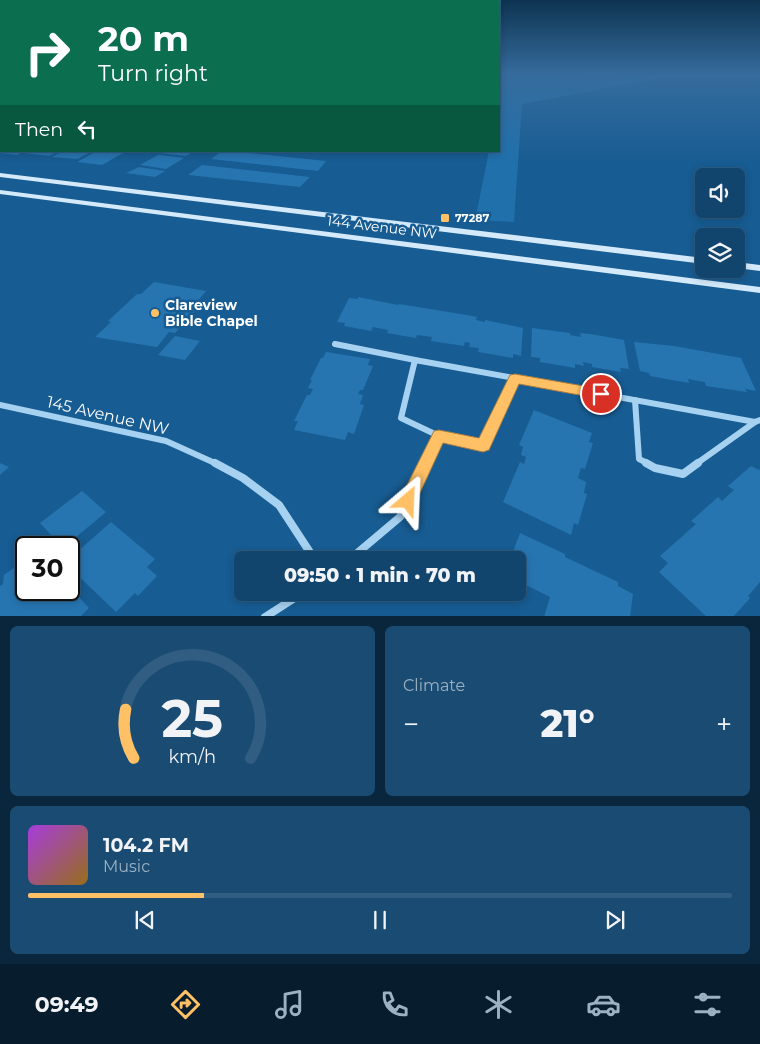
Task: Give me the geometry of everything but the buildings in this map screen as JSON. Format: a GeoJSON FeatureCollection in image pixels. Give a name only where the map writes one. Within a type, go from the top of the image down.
{"type":"FeatureCollection","features":[{"type":"Feature","properties":{"kind":"main road","name":"144 Avenue NW"},"geometry":{"type":"LineString","coordinates":[[0,175],[695,260]]}},
{"type":"Feature","properties":{"kind":"main road","name":"144 Avenue NW"},"geometry":{"type":"LineString","coordinates":[[0,192],[760,290]]}},
{"type":"Feature","properties":{"kind":"main road"},"geometry":{"type":"LineString","coordinates":[[745,266],[760,268]]}},
{"type":"Feature","properties":{"kind":"street"},"geometry":{"type":"LineString","coordinates":[[335,344],[515,379],[757,421]]}},
{"type":"Feature","properties":{"kind":"street"},"geometry":{"type":"LineString","coordinates":[[414,360],[401,418],[439,436],[483,445],[515,379]]}},
{"type":"Feature","properties":{"kind":"street"},"geometry":{"type":"LineString","coordinates":[[635,400],[639,459],[655,468],[682,474],[757,421]]}},
{"type":"Feature","properties":{"kind":"street","name":"145 Avenue NW"},"geometry":{"type":"LineString","coordinates":[[0,405],[166,442],[207,459],[243,478],[279,505],[308,551]]}},
{"type":"Feature","properties":{"kind":"street"},"geometry":{"type":"LineString","coordinates":[[360,551],[400,517],[439,436]]}},
{"type":"Feature","properties":{"kind":"street"},"geometry":{"type":"LineString","coordinates":[[266,616],[290,601]]}},
{"type":"Feature","properties":{"kind":"shaded area"},"geometry":{"type":"Polygon","coordinates":[[[500,104],[523,104],[514,222],[475,220],[489,152],[500,152],[500,104]]]}},
{"type":"Feature","properties":{"kind":"place","name":"77287"},"geometry":{"type":"Point","coordinates":[445,218]}},
{"type":"Feature","properties":{"kind":"place","name":"Clareview Bible Chapel"},"geometry":{"type":"Point","coordinates":[155,313]}},
{"type":"Feature","properties":{"kind":"route"},"geometry":{"type":"LineString","coordinates":[[408,501],[439,436],[483,445],[515,379],[601,394]]}}]}
